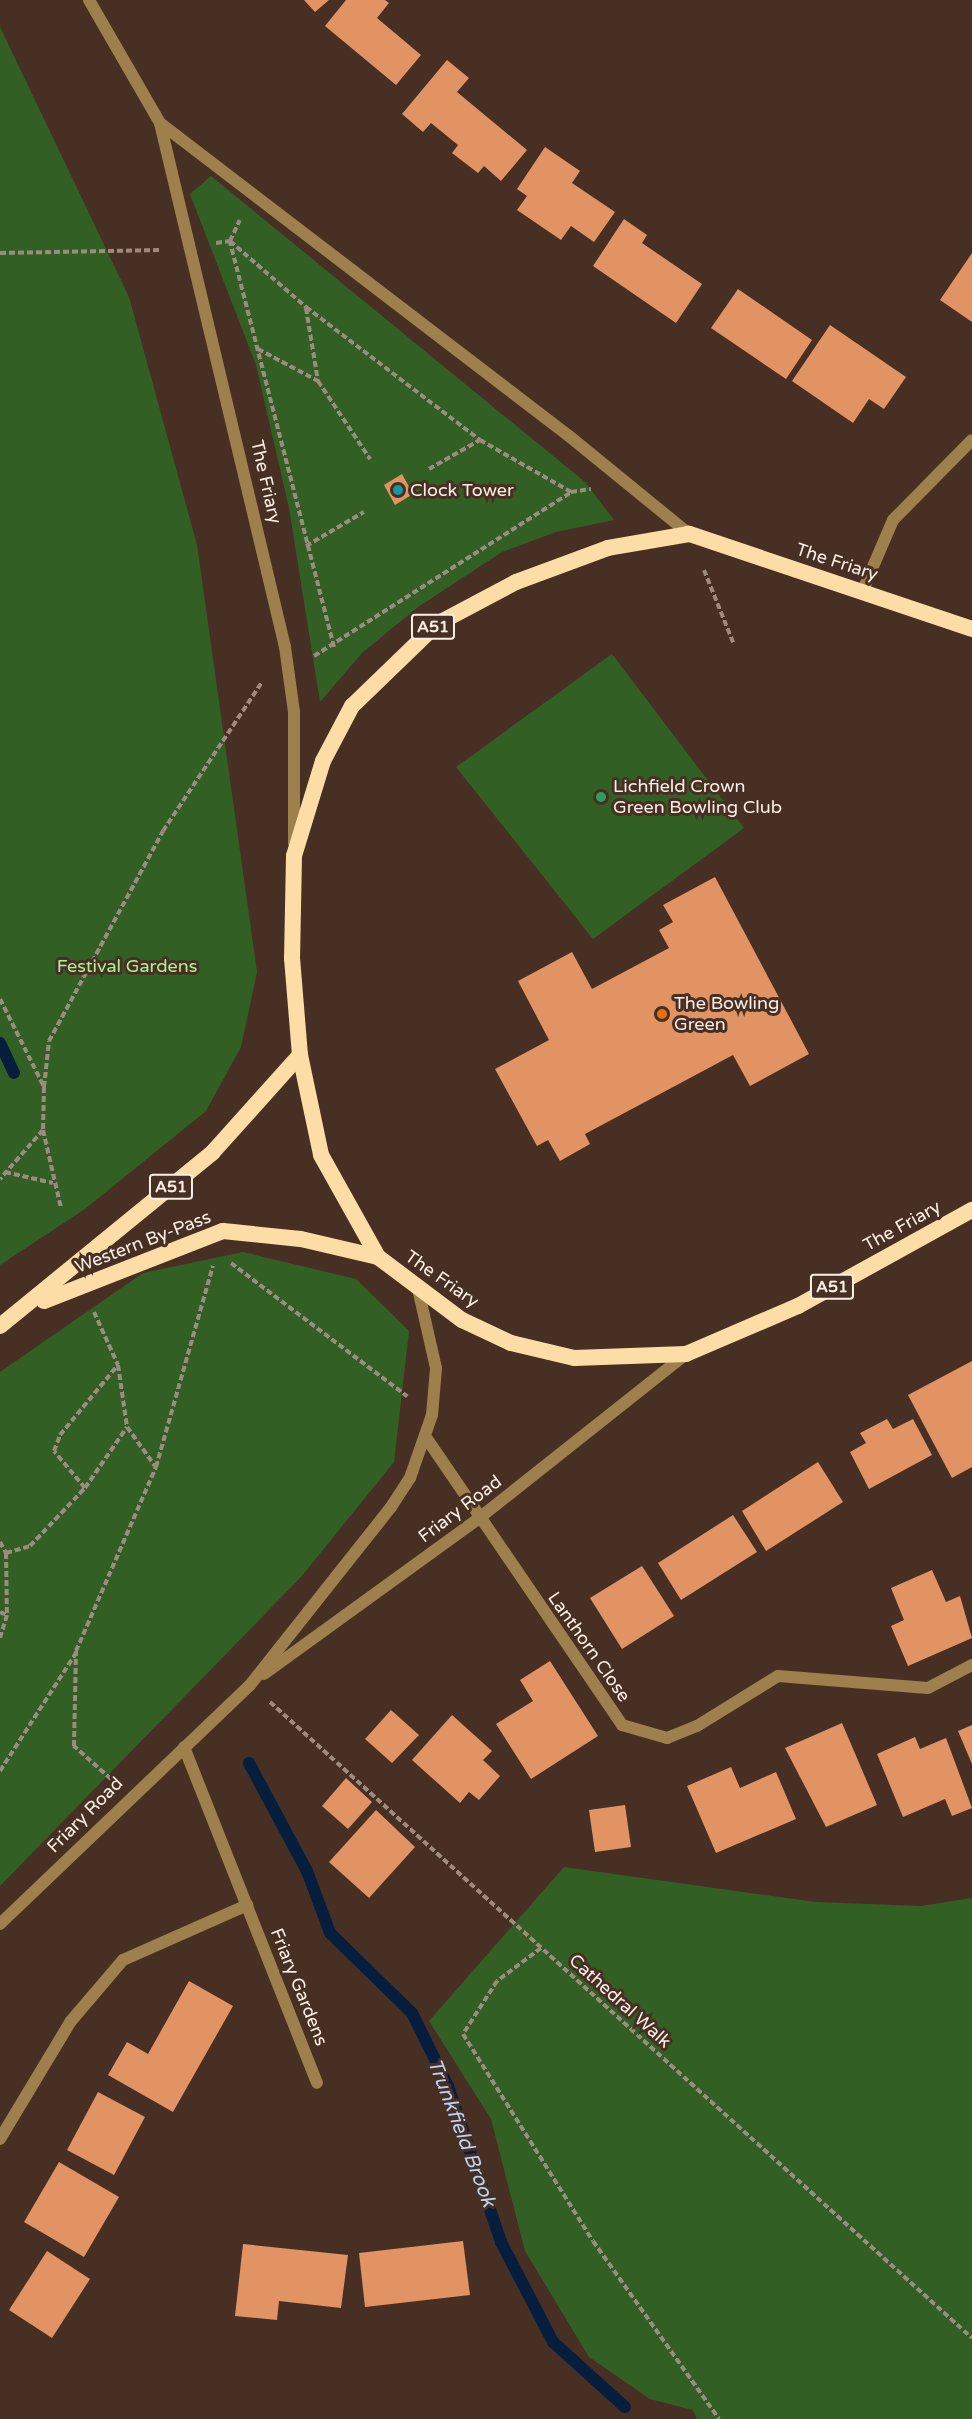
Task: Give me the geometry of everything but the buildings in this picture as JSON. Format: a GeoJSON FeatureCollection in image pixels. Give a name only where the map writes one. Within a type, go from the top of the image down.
{"type":"FeatureCollection","features":[{"type":"Feature","properties":{"kind":"highway","name":"The Friary"},"geometry":{"type":"LineString","coordinates":[[972,629],[863,590],[689,534],[608,548],[516,582],[437,624],[352,706],[322,761],[294,856],[292,957],[300,1055],[321,1155],[378,1257],[462,1320],[511,1343],[574,1358],[686,1354],[798,1306],[972,1210]]}},
{"type":"Feature","properties":{"kind":"highway","name":"Western By-Pass"},"geometry":{"type":"LineString","coordinates":[[0,1326],[30,1306],[212,1153],[300,1055]]}},
{"type":"Feature","properties":{"kind":"highway","name":"Western By-Pass"},"geometry":{"type":"LineString","coordinates":[[30,1306],[223,1231],[301,1239],[378,1257]]}},
{"type":"Feature","properties":{"kind":"street","name":"The Friary"},"geometry":{"type":"LineString","coordinates":[[88,0],[160,123],[190,247],[285,647],[294,712],[294,856]]}},
{"type":"Feature","properties":{"kind":"street","name":"The Friary"},"geometry":{"type":"LineString","coordinates":[[160,123],[628,484],[689,534]]}},
{"type":"Feature","properties":{"kind":"street"},"geometry":{"type":"LineString","coordinates":[[863,590],[893,520],[972,440]]}},
{"type":"Feature","properties":{"kind":"street","name":"Friary Road"},"geometry":{"type":"LineString","coordinates":[[250,1684],[391,1507],[410,1478],[432,1415],[436,1368],[418,1289]]}},
{"type":"Feature","properties":{"kind":"street","name":"Friary Road"},"geometry":{"type":"LineString","coordinates":[[0,1924],[129,1795],[184,1747],[250,1684],[478,1519],[686,1354]]}},
{"type":"Feature","properties":{"kind":"street","name":"Lanthorn Close"},"geometry":{"type":"LineString","coordinates":[[425,1436],[478,1519],[622,1725],[667,1738],[697,1726],[778,1676],[928,1688],[972,1665]]}},
{"type":"Feature","properties":{"kind":"street","name":"Friary Gardens"},"geometry":{"type":"LineString","coordinates":[[184,1747],[317,2083]]}},
{"type":"Feature","properties":{"kind":"street"},"geometry":{"type":"LineString","coordinates":[[0,2139],[71,2022],[123,1960],[247,1905]]}},
{"type":"Feature","properties":{"kind":"path"},"geometry":{"type":"LineString","coordinates":[[252,193],[230,241],[306,546],[334,648]]}},
{"type":"Feature","properties":{"kind":"path"},"geometry":{"type":"LineString","coordinates":[[190,247],[230,241],[306,307],[480,440],[571,492]]}},
{"type":"Feature","properties":{"kind":"path"},"geometry":{"type":"LineString","coordinates":[[0,253],[155,251]]}},
{"type":"Feature","properties":{"kind":"path"},"geometry":{"type":"LineString","coordinates":[[306,307],[318,381],[369,459]]}},
{"type":"Feature","properties":{"kind":"path"},"geometry":{"type":"LineString","coordinates":[[258,348],[318,381]]}},
{"type":"Feature","properties":{"kind":"path"},"geometry":{"type":"LineString","coordinates":[[429,469],[480,440]]}},
{"type":"Feature","properties":{"kind":"path"},"geometry":{"type":"LineString","coordinates":[[287,666],[334,648],[571,492],[628,484]]}},
{"type":"Feature","properties":{"kind":"path"},"geometry":{"type":"LineString","coordinates":[[306,546],[364,512]]}},
{"type":"Feature","properties":{"kind":"path"},"geometry":{"type":"LineString","coordinates":[[689,534],[733,642]]}},
{"type":"Feature","properties":{"kind":"path"},"geometry":{"type":"LineString","coordinates":[[61,1208],[53,1183],[43,1130],[44,1087],[49,1041],[163,831],[285,647]]}},
{"type":"Feature","properties":{"kind":"path"},"geometry":{"type":"LineString","coordinates":[[0,999],[44,1087]]}},
{"type":"Feature","properties":{"kind":"path"},"geometry":{"type":"LineString","coordinates":[[0,1179],[43,1130]]}},
{"type":"Feature","properties":{"kind":"path"},"geometry":{"type":"LineString","coordinates":[[5,1172],[53,1183]]}},
{"type":"Feature","properties":{"kind":"path"},"geometry":{"type":"LineString","coordinates":[[0,1771],[76,1652],[156,1467],[223,1231]]}},
{"type":"Feature","properties":{"kind":"path"},"geometry":{"type":"LineString","coordinates":[[217,1254],[432,1415]]}},
{"type":"Feature","properties":{"kind":"path"},"geometry":{"type":"LineString","coordinates":[[92,1306],[118,1365],[127,1427],[156,1467]]}},
{"type":"Feature","properties":{"kind":"path"},"geometry":{"type":"LineString","coordinates":[[85,1488],[54,1451],[60,1435],[118,1365]]}},
{"type":"Feature","properties":{"kind":"path"},"geometry":{"type":"LineString","coordinates":[[6,1553],[30,1546],[85,1488],[127,1427]]}},
{"type":"Feature","properties":{"kind":"path"},"geometry":{"type":"LineString","coordinates":[[0,1542],[6,1553],[7,1615],[0,1638]]}},
{"type":"Feature","properties":{"kind":"path"},"geometry":{"type":"LineString","coordinates":[[0,1612],[7,1615]]}},
{"type":"Feature","properties":{"kind":"path"},"geometry":{"type":"LineString","coordinates":[[76,1652],[74,1746],[129,1795]]}},
{"type":"Feature","properties":{"kind":"path","name":"Cathedral Walk"},"geometry":{"type":"LineString","coordinates":[[250,1684],[972,2338]]}},
{"type":"Feature","properties":{"kind":"path"},"geometry":{"type":"LineString","coordinates":[[541,1948],[497,1981],[463,2034],[593,2241],[719,2419]]}},
{"type":"Feature","properties":{"kind":"green space","name":"Festival Gardens"},"geometry":{"type":"Polygon","coordinates":[[[0,27],[129,297],[197,545],[257,972],[241,1047],[206,1111],[85,1209],[0,1265],[0,27]]]}},
{"type":"Feature","properties":{"kind":"green space"},"geometry":{"type":"Polygon","coordinates":[[[211,176],[585,482],[614,520],[556,532],[502,552],[418,607],[362,653],[320,702],[289,508],[256,365],[190,194],[211,176]]]}},
{"type":"Feature","properties":{"kind":"green space","name":"Lichfield Crown Green Bowling Club"},"geometry":{"type":"Polygon","coordinates":[[[612,654],[744,828],[593,939],[456,767],[612,654]]]}},
{"type":"Feature","properties":{"kind":"green space"},"geometry":{"type":"Polygon","coordinates":[[[243,1252],[356,1279],[409,1331],[394,1462],[301,1577],[0,1886],[0,1372],[143,1273],[243,1252]]]}},
{"type":"Feature","properties":{"kind":"green space"},"geometry":{"type":"Polygon","coordinates":[[[564,1867],[815,1902],[921,1906],[972,1898],[972,2419],[697,2419],[693,2410],[650,2399],[589,2357],[525,2251],[491,2119],[429,2021],[564,1867]]]}},
{"type":"Feature","properties":{"kind":"waterway"},"geometry":{"type":"LineString","coordinates":[[0,1043],[14,1073]]}},
{"type":"Feature","properties":{"kind":"waterway","name":"Trunkfield Brook"},"geometry":{"type":"LineString","coordinates":[[249,1763],[307,1871],[330,1933],[412,2013],[448,2086],[501,2242],[553,2342],[625,2407]]}},
{"type":"Feature","properties":{"kind":"place","name":"Clock Tower"},"geometry":{"type":"Point","coordinates":[398,490]}},
{"type":"Feature","properties":{"kind":"place","name":"Lichfield Crown Green Bowling Club"},"geometry":{"type":"Point","coordinates":[601,797]}},
{"type":"Feature","properties":{"kind":"place","name":"The Bowling Green"},"geometry":{"type":"Point","coordinates":[662,1014]}}]}
